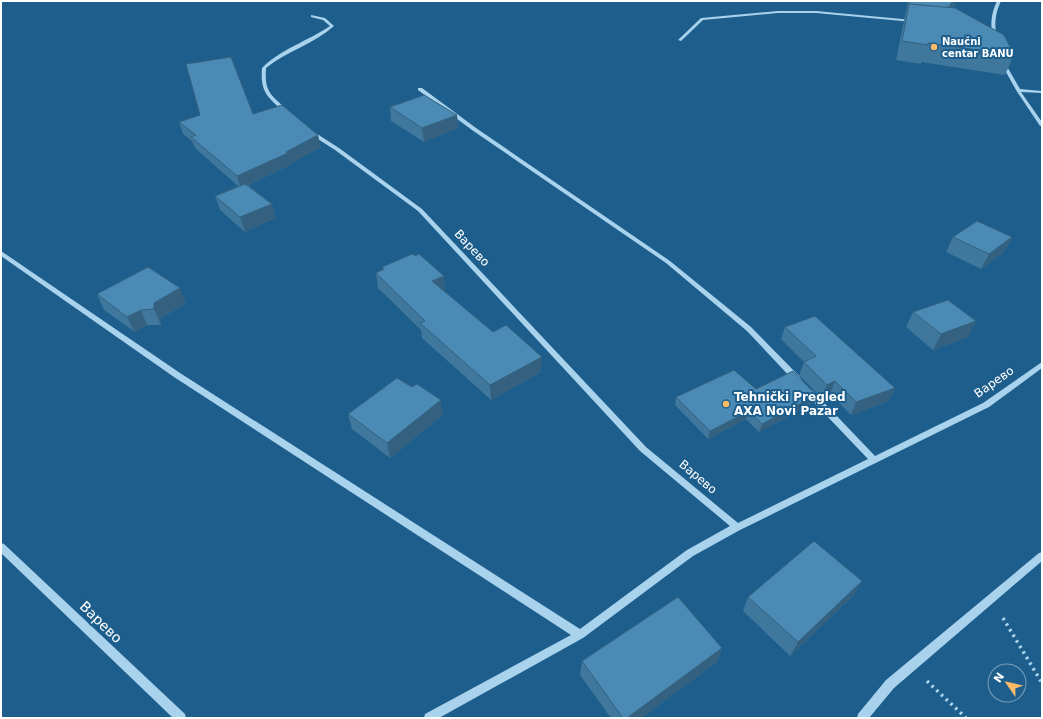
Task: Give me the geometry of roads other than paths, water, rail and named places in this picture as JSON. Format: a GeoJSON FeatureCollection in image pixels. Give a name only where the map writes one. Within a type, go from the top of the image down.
{"type":"FeatureCollection","features":[{"type":"Feature","properties":{"kind":"street"},"geometry":{"type":"LineString","coordinates":[[997,46],[993,29],[993,13],[999,1]]}},
{"type":"Feature","properties":{"kind":"street"},"geometry":{"type":"LineString","coordinates":[[680,40],[702,19],[778,12],[816,12],[916,21]]}},
{"type":"Feature","properties":{"kind":"street"},"geometry":{"type":"LineString","coordinates":[[290,114],[267,94],[262,82],[264,68],[273,59],[322,34],[332,26],[324,19],[312,16]]}},
{"type":"Feature","properties":{"kind":"street"},"geometry":{"type":"LineString","coordinates":[[985,28],[993,29]]}},
{"type":"Feature","properties":{"kind":"street"},"geometry":{"type":"LineString","coordinates":[[1002,59],[1018,90],[1042,125]]}},
{"type":"Feature","properties":{"kind":"street"},"geometry":{"type":"LineString","coordinates":[[420,89],[474,129],[668,262],[749,329],[874,460]]}},
{"type":"Feature","properties":{"kind":"street"},"geometry":{"type":"LineString","coordinates":[[1018,90],[1042,92]]}},
{"type":"Feature","properties":{"kind":"street","name":"Варево"},"geometry":{"type":"LineString","coordinates":[[307,130],[337,149],[420,210],[643,449],[737,527]]}},
{"type":"Feature","properties":{"kind":"street"},"geometry":{"type":"LineString","coordinates":[[1,253],[176,375],[580,635]]}},
{"type":"Feature","properties":{"kind":"street","name":"Варево"},"geometry":{"type":"LineString","coordinates":[[429,718],[580,635],[690,553],[737,527],[986,405],[1042,364]]}},
{"type":"Feature","properties":{"kind":"street","name":"Варево"},"geometry":{"type":"LineString","coordinates":[[1,547],[181,718]]}},
{"type":"Feature","properties":{"kind":"street"},"geometry":{"type":"LineString","coordinates":[[862,718],[890,684],[1042,556]]}},
{"type":"Feature","properties":{"kind":"place","name":"Naučni centar BANU"},"geometry":{"type":"Point","coordinates":[934,47]}},
{"type":"Feature","properties":{"kind":"place","name":"Tehnički Pregled AXA Novi Pazar"},"geometry":{"type":"Point","coordinates":[726,404]}}]}
